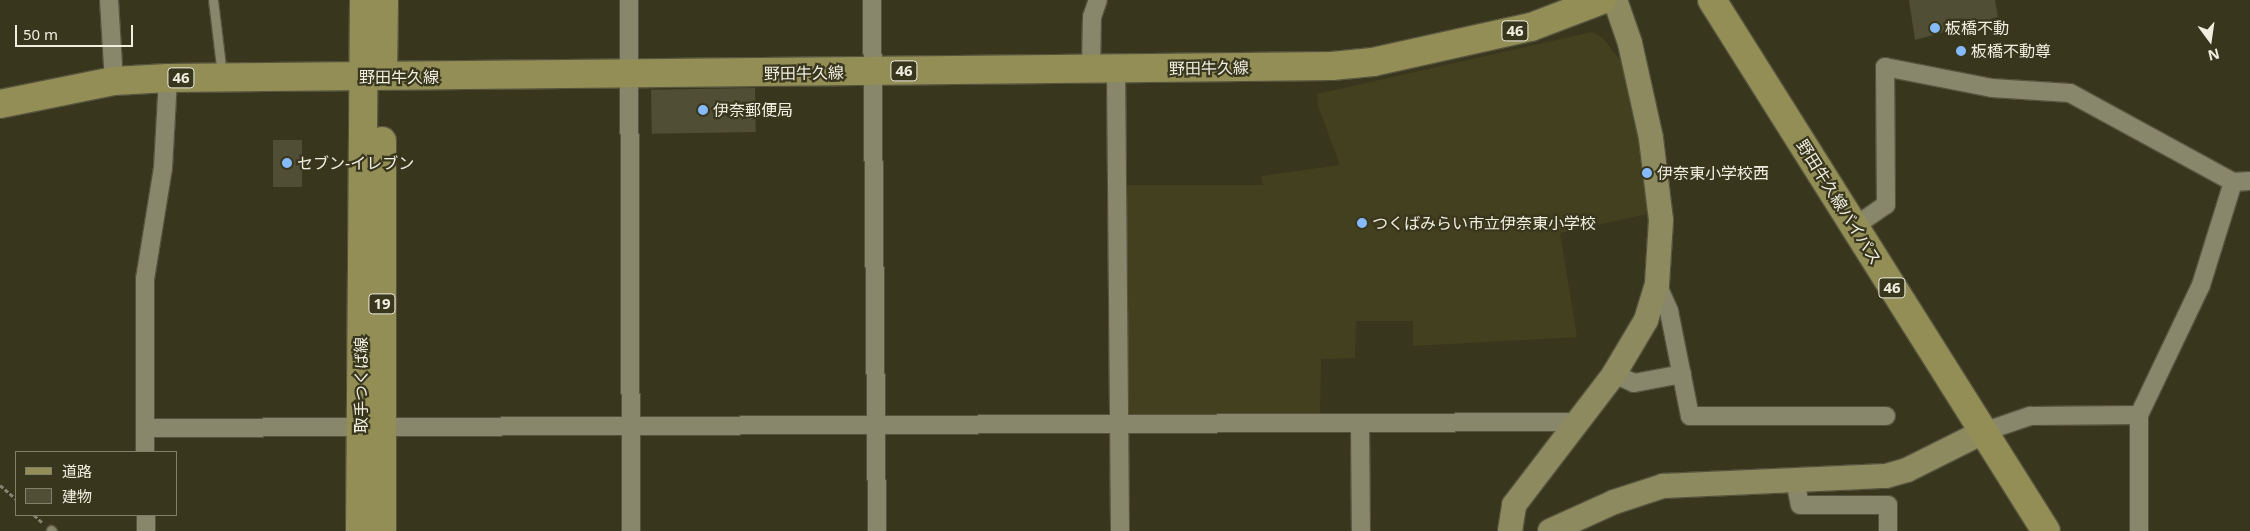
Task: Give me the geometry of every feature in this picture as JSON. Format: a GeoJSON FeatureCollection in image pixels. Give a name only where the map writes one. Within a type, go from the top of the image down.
{"type":"FeatureCollection","features":[{"type":"Feature","properties":{"kind":"main road","name":"取手つくば線"},"geometry":{"type":"LineString","coordinates":[[364,0],[373,76],[372,428],[382,531]]}},
{"type":"Feature","properties":{"kind":"main road","name":"取手つくば線"},"geometry":{"type":"LineString","coordinates":[[373,76],[384,0]]}},
{"type":"Feature","properties":{"kind":"main road","name":"野田牛久線"},"geometry":{"type":"LineString","coordinates":[[0,104],[114,81],[168,78],[873,72],[1372,62],[1531,28],[1572,7],[1602,0]]}},
{"type":"Feature","properties":{"kind":"main road","name":"野田牛久線バイパス"},"geometry":{"type":"LineString","coordinates":[[1712,0],[2046,531]]}},
{"type":"Feature","properties":{"kind":"main road","name":"取手つくば線"},"geometry":{"type":"LineString","coordinates":[[360,531],[372,428]]}},
{"type":"Feature","properties":{"kind":"street"},"geometry":{"type":"LineString","coordinates":[[109,0],[114,81]]}},
{"type":"Feature","properties":{"kind":"street"},"geometry":{"type":"LineString","coordinates":[[629,0],[631,531]]}},
{"type":"Feature","properties":{"kind":"street"},"geometry":{"type":"LineString","coordinates":[[872,0],[877,531]]}},
{"type":"Feature","properties":{"kind":"street"},"geometry":{"type":"LineString","coordinates":[[1098,0],[1092,17],[1104,68],[1119,424],[1120,531]]}},
{"type":"Feature","properties":{"kind":"street"},"geometry":{"type":"LineString","coordinates":[[1510,531],[1514,505],[1614,374],[1646,320],[1657,284],[1661,220],[1651,138],[1630,43],[1615,0]]}},
{"type":"Feature","properties":{"kind":"street"},"geometry":{"type":"LineString","coordinates":[[1854,227],[1886,205],[1885,67],[1992,88],[2070,93],[2242,182],[2201,284],[2140,415],[2139,531]]}},
{"type":"Feature","properties":{"kind":"street"},"geometry":{"type":"LineString","coordinates":[[145,451],[145,279],[164,168],[168,78]]}},
{"type":"Feature","properties":{"kind":"street"},"geometry":{"type":"LineString","coordinates":[[1657,284],[1669,311],[1690,416],[1886,416]]}},
{"type":"Feature","properties":{"kind":"street"},"geometry":{"type":"LineString","coordinates":[[1614,374],[1634,383],[1682,374]]}},
{"type":"Feature","properties":{"kind":"street"},"geometry":{"type":"LineString","coordinates":[[1550,531],[1614,502],[1663,486],[1886,476],[1906,470],[1983,432],[2030,416],[2140,415]]}},
{"type":"Feature","properties":{"kind":"street"},"geometry":{"type":"LineString","coordinates":[[145,428],[1578,422]]}},
{"type":"Feature","properties":{"kind":"street"},"geometry":{"type":"LineString","coordinates":[[1360,424],[1362,531]]}},
{"type":"Feature","properties":{"kind":"street"},"geometry":{"type":"LineString","coordinates":[[1795,480],[1800,504],[1888,505],[1888,531]]}},
{"type":"Feature","properties":{"kind":"street"},"geometry":{"type":"LineString","coordinates":[[146,516],[146,531]]}},
{"type":"Feature","properties":{"kind":"lane"},"geometry":{"type":"LineString","coordinates":[[213,0],[222,77]]}},
{"type":"Feature","properties":{"kind":"path"},"geometry":{"type":"LineString","coordinates":[[0,485],[15,499]]}},
{"type":"Feature","properties":{"kind":"shaded area","name":"つくばみらい市立伊奈東小学校"},"geometry":{"type":"Polygon","coordinates":[[[1592,32],[1602,37],[1627,69],[1650,203],[1647,214],[1560,233],[1577,337],[1413,346],[1413,321],[1356,321],[1355,358],[1321,359],[1320,414],[1123,414],[1121,185],[1263,185],[1261,176],[1340,165],[1318,106],[1317,94],[1592,32]]]}},
{"type":"Feature","properties":{"kind":"building","name":"板橋不動"},"geometry":{"type":"Polygon","coordinates":[[[1909,0],[1995,0],[1998,17],[1915,40],[1909,0]]]}},
{"type":"Feature","properties":{"kind":"building"},"geometry":{"type":"Polygon","coordinates":[[[755,88],[756,132],[652,134],[651,90],[755,88]]]}},
{"type":"Feature","properties":{"kind":"building","name":"セブン-イレブン"},"geometry":{"type":"Polygon","coordinates":[[[273,140],[302,140],[302,187],[273,187],[273,140]]]}},
{"type":"Feature","properties":{"kind":"place","name":"板橋不動"},"geometry":{"type":"Point","coordinates":[1935,28]}},
{"type":"Feature","properties":{"kind":"place","name":"板橋不動尊"},"geometry":{"type":"Point","coordinates":[1961,51]}},
{"type":"Feature","properties":{"kind":"place","name":"伊奈郵便局"},"geometry":{"type":"Point","coordinates":[703,110]}},
{"type":"Feature","properties":{"kind":"place","name":"セブン-イレブン"},"geometry":{"type":"Point","coordinates":[287,163]}},
{"type":"Feature","properties":{"kind":"place","name":"伊奈東小学校西"},"geometry":{"type":"Point","coordinates":[1647,173]}},
{"type":"Feature","properties":{"kind":"place","name":"つくばみらい市立伊奈東小学校"},"geometry":{"type":"Point","coordinates":[1362,223]}}]}
